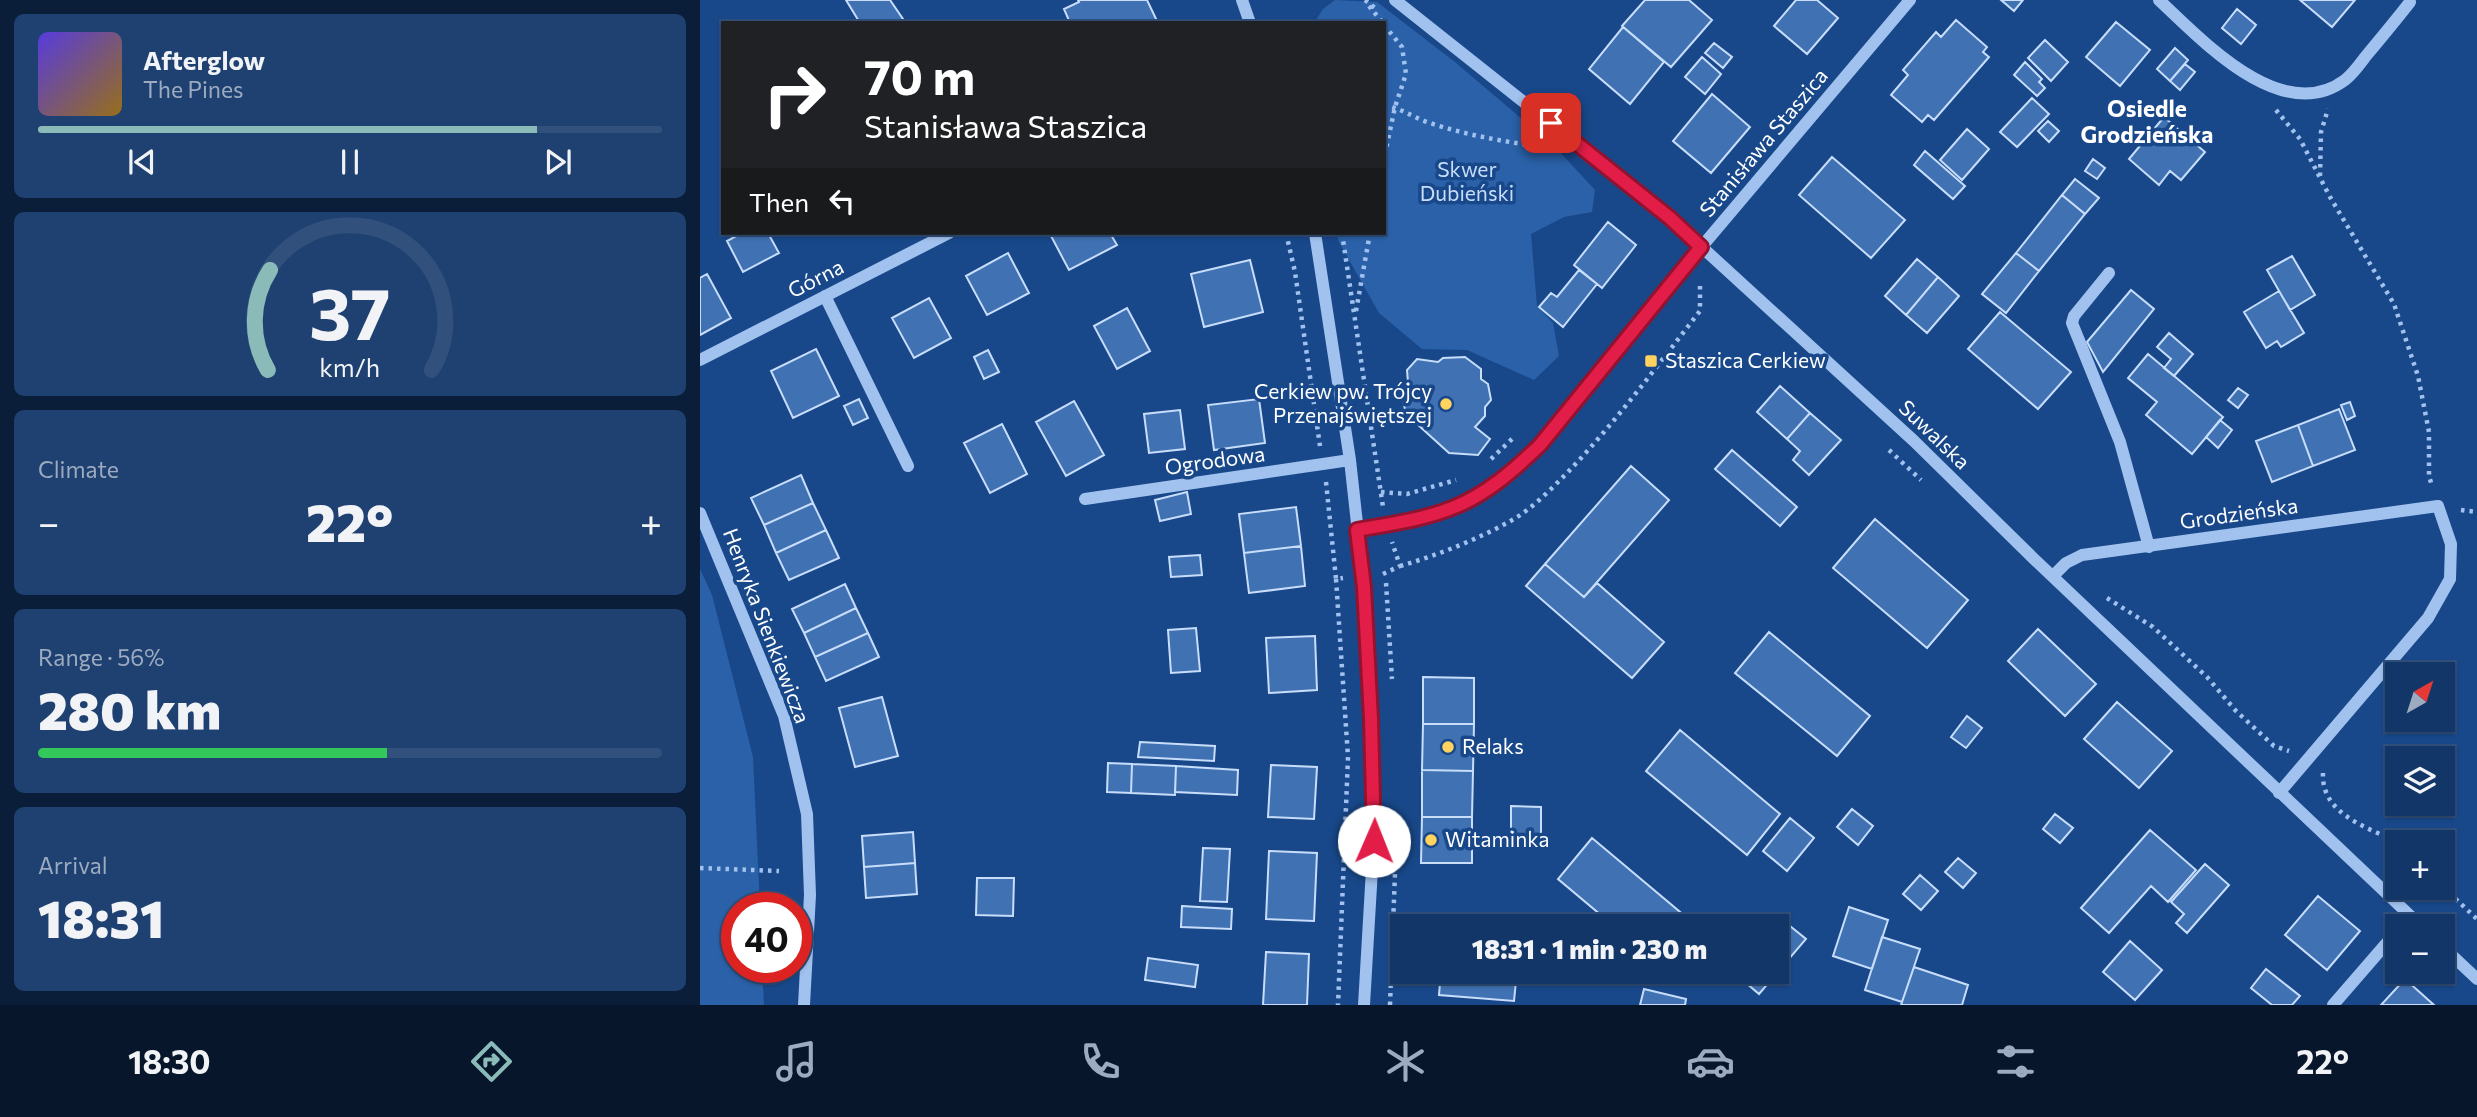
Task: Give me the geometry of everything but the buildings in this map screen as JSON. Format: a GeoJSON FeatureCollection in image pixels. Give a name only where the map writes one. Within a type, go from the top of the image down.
{"type":"FeatureCollection","features":[{"type":"Feature","properties":{"kind":"street"},"geometry":{"type":"LineString","coordinates":[[1241,0],[1249,21]]}},
{"type":"Feature","properties":{"kind":"street","name":"Suwalska"},"geometry":{"type":"LineString","coordinates":[[1395,0],[1670,218],[1914,441],[2280,793],[2399,914]]}},
{"type":"Feature","properties":{"kind":"street","name":"Stanisława Staszica"},"geometry":{"type":"LineString","coordinates":[[1357,530],[1414,520],[1453,508],[1510,474],[1540,445],[1701,247],[1910,0]]}},
{"type":"Feature","properties":{"kind":"street"},"geometry":{"type":"LineString","coordinates":[[2159,0],[2213,51],[2249,77],[2293,93],[2316,94],[2347,79],[2410,2]]}},
{"type":"Feature","properties":{"kind":"street","name":"Górna"},"geometry":{"type":"LineString","coordinates":[[700,360],[945,235]]}},
{"type":"Feature","properties":{"kind":"street"},"geometry":{"type":"LineString","coordinates":[[1315,235],[1350,460],[1364,587],[1375,818],[1364,1005]]}},
{"type":"Feature","properties":{"kind":"street"},"geometry":{"type":"LineString","coordinates":[[2109,272],[2074,316],[2073,323],[2120,442],[2149,547]]}},
{"type":"Feature","properties":{"kind":"street"},"geometry":{"type":"LineString","coordinates":[[825,296],[908,466]]}},
{"type":"Feature","properties":{"kind":"street","name":"Ogrodowa"},"geometry":{"type":"LineString","coordinates":[[1085,499],[1350,460]]}},
{"type":"Feature","properties":{"kind":"street"},"geometry":{"type":"LineString","coordinates":[[2280,793],[2428,618],[2450,579],[2451,544],[2438,506]]}},
{"type":"Feature","properties":{"kind":"street","name":"Grodzieńska"},"geometry":{"type":"LineString","coordinates":[[2053,576],[2066,562],[2082,555],[2438,506]]}},
{"type":"Feature","properties":{"kind":"street","name":"Henryka Sienkiewicza"},"geometry":{"type":"LineString","coordinates":[[700,513],[784,716],[807,814],[810,895],[804,1005]]}},
{"type":"Feature","properties":{"kind":"street"},"geometry":{"type":"LineString","coordinates":[[2333,1005],[2385,945]]}},
{"type":"Feature","properties":{"kind":"street"},"geometry":{"type":"LineString","coordinates":[[2455,958],[2477,979]]}},
{"type":"Feature","properties":{"kind":"path"},"geometry":{"type":"LineString","coordinates":[[1364,0],[1381,21]]}},
{"type":"Feature","properties":{"kind":"path"},"geometry":{"type":"LineString","coordinates":[[1386,28],[1402,47],[1406,74],[1395,107],[1386,150]]}},
{"type":"Feature","properties":{"kind":"path"},"geometry":{"type":"LineString","coordinates":[[2320,178],[2321,132],[2329,104],[2347,79]]}},
{"type":"Feature","properties":{"kind":"path"},"geometry":{"type":"LineString","coordinates":[[1386,105],[1428,122],[1485,138],[1557,149]]}},
{"type":"Feature","properties":{"kind":"path"},"geometry":{"type":"LineString","coordinates":[[2274,108],[2300,139],[2394,304],[2418,376],[2429,432],[2429,476],[2438,506]]}},
{"type":"Feature","properties":{"kind":"path"},"geometry":{"type":"LineString","coordinates":[[1355,317],[1370,235]]}},
{"type":"Feature","properties":{"kind":"path"},"geometry":{"type":"LineString","coordinates":[[1400,565],[1443,551],[1516,518],[1548,491],[1587,452],[1700,311],[1700,285]]}},
{"type":"Feature","properties":{"kind":"path"},"geometry":{"type":"LineString","coordinates":[[1489,461],[1515,437]]}},
{"type":"Feature","properties":{"kind":"path"},"geometry":{"type":"LineString","coordinates":[[1381,492],[1407,495],[1459,479]]}},
{"type":"Feature","properties":{"kind":"path"},"geometry":{"type":"LineString","coordinates":[[1336,579],[1348,757],[1338,1005]]}},
{"type":"Feature","properties":{"kind":"path"},"geometry":{"type":"LineString","coordinates":[[700,868],[779,871]]}},
{"type":"Feature","properties":{"kind":"path"},"geometry":{"type":"LineString","coordinates":[[2455,898],[2477,919]]}},
{"type":"Feature","properties":{"kind":"green space","name":"Skwer Dubieński"},"geometry":{"type":"Polygon","coordinates":[[[1335,0],[1377,2],[1455,62],[1557,149],[1595,190],[1592,212],[1564,217],[1531,234],[1537,306],[1553,323],[1559,356],[1534,380],[1467,350],[1422,349],[1379,313],[1337,235],[1386,235],[1386,21],[1315,21],[1323,9],[1335,0]]]}},
{"type":"Feature","properties":{"kind":"green space"},"geometry":{"type":"Polygon","coordinates":[[[700,569],[712,595],[753,757],[759,892],[721,892],[721,983],[763,983],[764,1005],[700,1005],[700,569]]]}},
{"type":"Feature","properties":{"kind":"place","name":"Staszica Cerkiew"},"geometry":{"type":"Point","coordinates":[1651,361]}},
{"type":"Feature","properties":{"kind":"place","name":"Cerkiew pw. Trójcy Przenajświętszej"},"geometry":{"type":"Point","coordinates":[1446,404]}},
{"type":"Feature","properties":{"kind":"place","name":"Relaks"},"geometry":{"type":"Point","coordinates":[1448,747]}},
{"type":"Feature","properties":{"kind":"place","name":"Witaminka"},"geometry":{"type":"Point","coordinates":[1431,840]}},
{"type":"Feature","properties":{"kind":"district","name":"Osiedle Grodzieńska"},"geometry":{"type":"Point","coordinates":[2147,122]}},
{"type":"Feature","properties":{"kind":"route"},"geometry":{"type":"LineString","coordinates":[[1374,841],[1364,587],[1357,530],[1414,520],[1453,508],[1510,474],[1540,445],[1701,247],[1670,218],[1551,123]]}}]}
